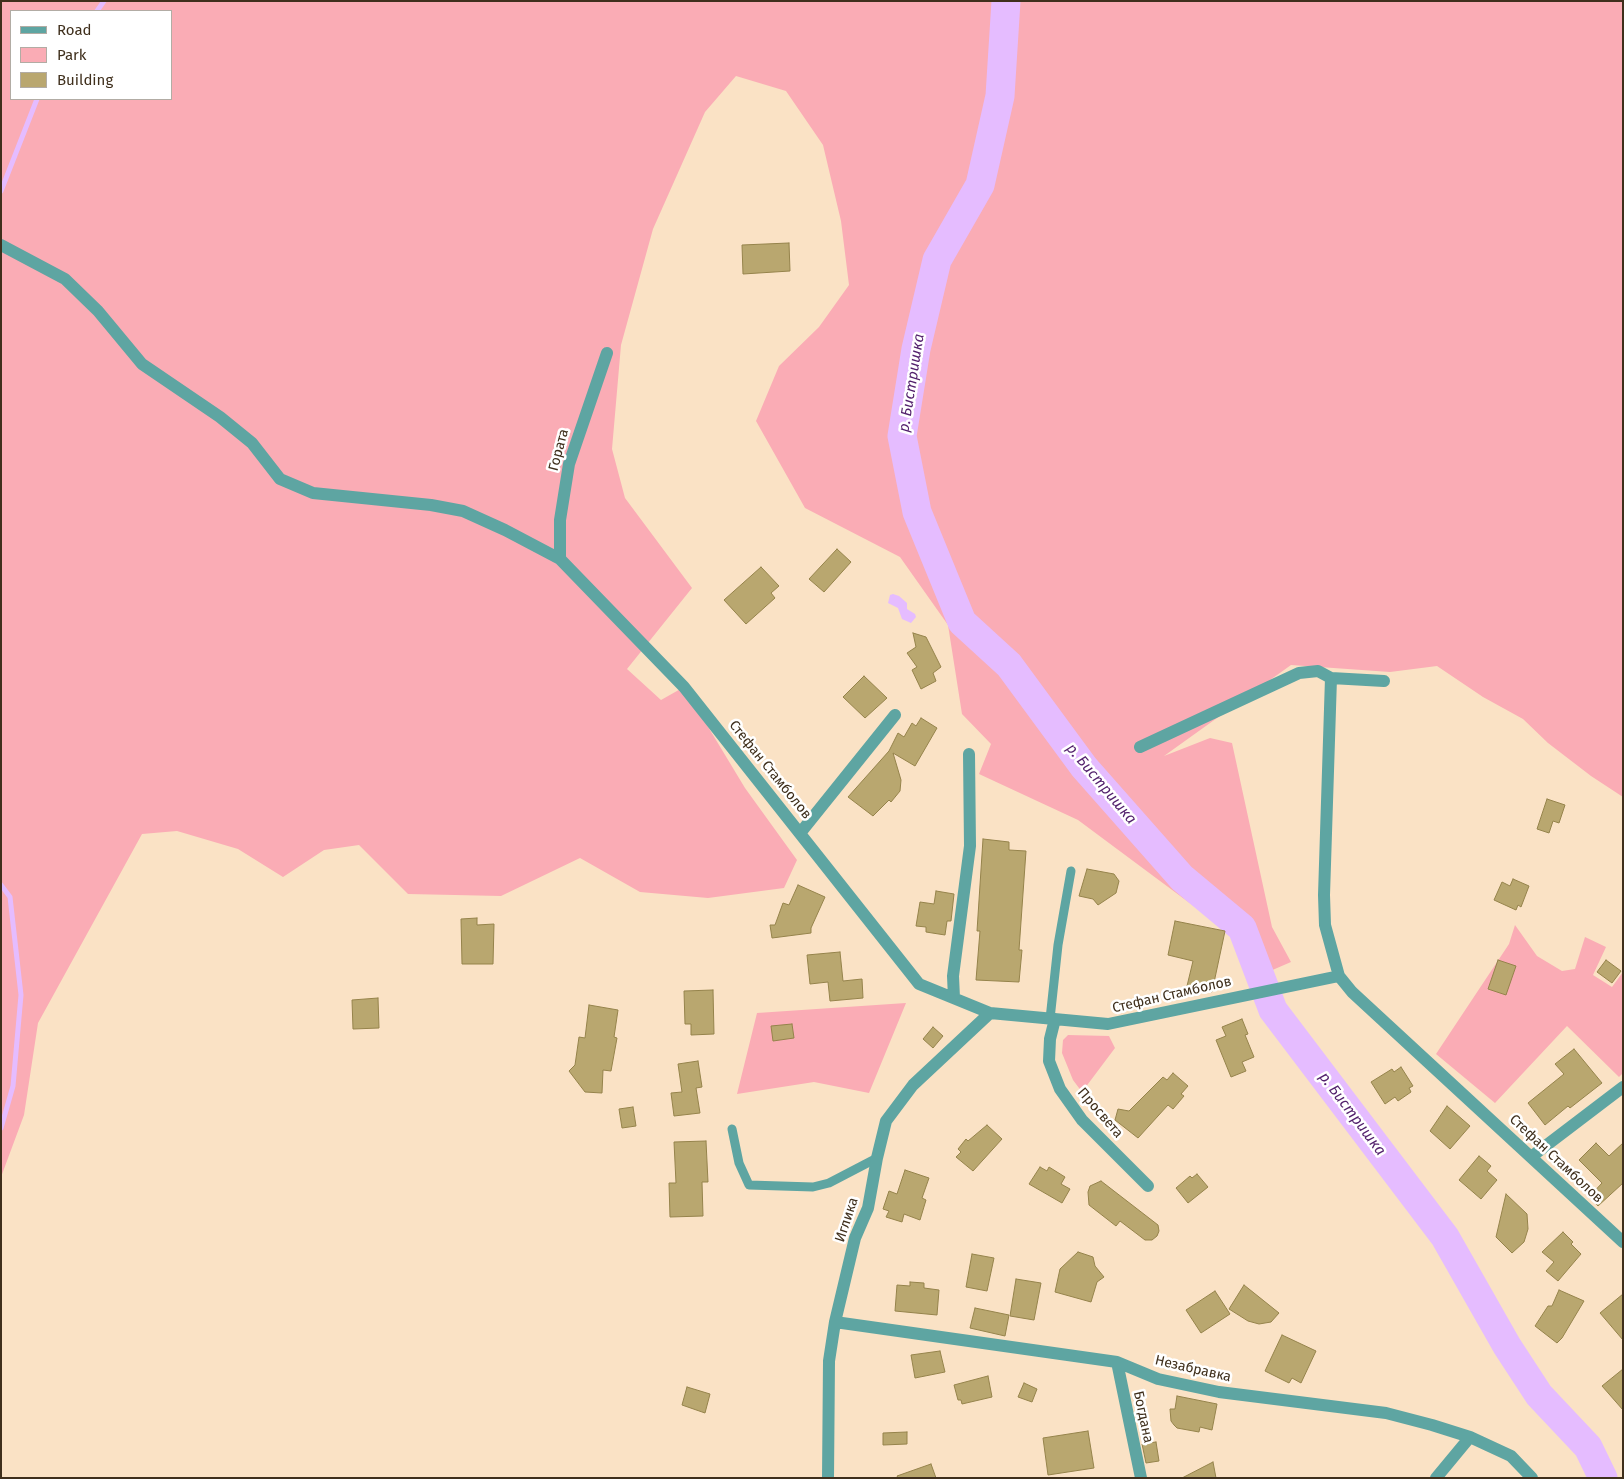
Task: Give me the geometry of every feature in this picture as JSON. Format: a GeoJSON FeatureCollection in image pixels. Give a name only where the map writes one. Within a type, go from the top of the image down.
{"type":"FeatureCollection","features":[{"type":"Feature","properties":{"kind":"street","name":"Стефан Стамболов"},"geometry":{"type":"LineString","coordinates":[[1,245],[65,279],[98,311],[142,364],[220,417],[252,442],[280,479],[313,493],[431,505],[462,511],[505,530],[560,559],[684,688],[801,832],[919,984],[990,1013],[1108,1024],[1254,992],[1339,976]]}},
{"type":"Feature","properties":{"kind":"street","name":"Гората"},"geometry":{"type":"LineString","coordinates":[[560,559],[560,520],[569,464],[607,353]]}},
{"type":"Feature","properties":{"kind":"street"},"geometry":{"type":"LineString","coordinates":[[1140,747],[1298,673],[1318,671],[1331,678],[1384,681]]}},
{"type":"Feature","properties":{"kind":"street","name":"Стефан Стамболов"},"geometry":{"type":"LineString","coordinates":[[1331,678],[1324,895],[1326,925],[1339,976],[1352,992],[1623,1242]]}},
{"type":"Feature","properties":{"kind":"street"},"geometry":{"type":"LineString","coordinates":[[801,832],[895,715]]}},
{"type":"Feature","properties":{"kind":"street"},"geometry":{"type":"LineString","coordinates":[[954,998],[953,976],[970,846],[969,754]]}},
{"type":"Feature","properties":{"kind":"street","name":"Иглика"},"geometry":{"type":"LineString","coordinates":[[828,1478],[829,1361],[835,1322],[855,1238],[868,1208],[886,1121],[913,1085],[990,1013]]}},
{"type":"Feature","properties":{"kind":"street","name":"Просвета"},"geometry":{"type":"LineString","coordinates":[[1052,1019],[1049,1061],[1060,1089],[1082,1120],[1148,1186]]}},
{"type":"Feature","properties":{"kind":"street"},"geometry":{"type":"LineString","coordinates":[[1531,1157],[1623,1087]]}},
{"type":"Feature","properties":{"kind":"street","name":"Незабравка"},"geometry":{"type":"LineString","coordinates":[[835,1322],[1117,1362],[1158,1379],[1219,1392],[1386,1413],[1432,1424],[1511,1456],[1532,1478]]}},
{"type":"Feature","properties":{"kind":"street","name":"Богдана"},"geometry":{"type":"LineString","coordinates":[[1117,1362],[1141,1478]]}},
{"type":"Feature","properties":{"kind":"street"},"geometry":{"type":"LineString","coordinates":[[1436,1478],[1470,1438]]}},
{"type":"Feature","properties":{"kind":"lane"},"geometry":{"type":"LineString","coordinates":[[1052,1019],[1058,945],[1071,872]]}},
{"type":"Feature","properties":{"kind":"lane"},"geometry":{"type":"LineString","coordinates":[[732,1130],[739,1163],[749,1186],[812,1187],[829,1183],[877,1158]]}},
{"type":"Feature","properties":{"kind":"green space"},"geometry":{"type":"Polygon","coordinates":[[[1,1],[1623,1],[1623,797],[1591,776],[1548,743],[1523,719],[1483,697],[1437,666],[1390,672],[1291,665],[1164,756],[1210,738],[1232,743],[1272,927],[1291,962],[1254,978],[1239,936],[1195,907],[1078,820],[979,774],[991,744],[962,714],[948,625],[900,557],[805,508],[756,421],[779,366],[819,327],[849,285],[841,221],[823,145],[786,91],[736,76],[705,112],[653,229],[621,345],[612,449],[625,498],[692,588],[627,669],[661,700],[684,687],[745,788],[797,860],[784,888],[708,898],[640,892],[580,858],[501,896],[408,894],[359,845],[324,850],[283,877],[238,849],[177,831],[142,834],[38,1023],[24,1115],[1,1177],[1,1]]]}},
{"type":"Feature","properties":{"kind":"green space"},"geometry":{"type":"Polygon","coordinates":[[[1515,925],[1537,956],[1562,971],[1575,969],[1585,937],[1606,947],[1593,975],[1612,987],[1623,972],[1623,1073],[1619,1077],[1567,1026],[1495,1103],[1436,1054],[1509,944],[1515,925]]]}},
{"type":"Feature","properties":{"kind":"green space"},"geometry":{"type":"Polygon","coordinates":[[[906,1003],[869,1093],[814,1082],[737,1094],[757,1013],[906,1003]]]}},
{"type":"Feature","properties":{"kind":"green space"},"geometry":{"type":"Polygon","coordinates":[[[1068,1035],[1109,1036],[1115,1048],[1082,1092],[1073,1080],[1062,1053],[1063,1040],[1068,1035]]]}},
{"type":"Feature","properties":{"kind":"shaded area"},"geometry":{"type":"Polygon","coordinates":[[[890,595],[899,596],[907,603],[907,609],[915,614],[916,617],[911,623],[902,619],[898,608],[888,603],[890,595]]]}},
{"type":"Feature","properties":{"kind":"building"},"geometry":{"type":"Polygon","coordinates":[[[789,243],[790,271],[743,274],[742,245],[789,243]]]}},
{"type":"Feature","properties":{"kind":"building"},"geometry":{"type":"Polygon","coordinates":[[[837,549],[851,562],[824,592],[809,579],[837,549]]]}},
{"type":"Feature","properties":{"kind":"building"},"geometry":{"type":"Polygon","coordinates":[[[761,567],[779,586],[771,593],[775,598],[746,624],[724,600],[761,567]]]}},
{"type":"Feature","properties":{"kind":"building"},"geometry":{"type":"Polygon","coordinates":[[[913,633],[926,637],[941,667],[933,673],[936,681],[921,689],[912,670],[917,667],[907,653],[916,647],[913,633]]]}},
{"type":"Feature","properties":{"kind":"building"},"geometry":{"type":"Polygon","coordinates":[[[864,676],[887,698],[865,718],[843,697],[864,676]]]}},
{"type":"Feature","properties":{"kind":"building"},"geometry":{"type":"Polygon","coordinates":[[[921,718],[937,728],[915,766],[893,753],[901,780],[900,791],[891,802],[889,800],[873,816],[848,797],[889,751],[898,733],[904,737],[912,723],[916,726],[921,718]]]}},
{"type":"Feature","properties":{"kind":"building"},"geometry":{"type":"Polygon","coordinates":[[[1547,799],[1565,805],[1559,823],[1553,821],[1549,833],[1537,829],[1547,799]]]}},
{"type":"Feature","properties":{"kind":"building"},"geometry":{"type":"Polygon","coordinates":[[[983,839],[1009,842],[1009,850],[1026,851],[1019,950],[1022,950],[1019,982],[976,980],[980,931],[977,931],[983,839]]]}},
{"type":"Feature","properties":{"kind":"building"},"geometry":{"type":"Polygon","coordinates":[[[1087,869],[1114,874],[1119,881],[1116,893],[1098,905],[1093,899],[1079,896],[1087,869]]]}},
{"type":"Feature","properties":{"kind":"building"},"geometry":{"type":"Polygon","coordinates":[[[1513,879],[1529,886],[1521,907],[1518,905],[1516,910],[1494,900],[1502,882],[1510,886],[1513,879]]]}},
{"type":"Feature","properties":{"kind":"building"},"geometry":{"type":"Polygon","coordinates":[[[798,885],[825,897],[811,928],[811,933],[772,938],[770,925],[775,925],[783,903],[789,905],[798,885]]]}},
{"type":"Feature","properties":{"kind":"building"},"geometry":{"type":"Polygon","coordinates":[[[936,891],[954,894],[951,921],[947,921],[945,935],[926,932],[926,927],[916,926],[920,902],[934,904],[936,891]]]}},
{"type":"Feature","properties":{"kind":"building"},"geometry":{"type":"Polygon","coordinates":[[[477,918],[477,925],[494,924],[493,964],[462,964],[461,919],[477,918]]]}},
{"type":"Feature","properties":{"kind":"building"},"geometry":{"type":"Polygon","coordinates":[[[1175,921],[1225,931],[1212,992],[1187,986],[1193,961],[1168,955],[1175,921]]]}},
{"type":"Feature","properties":{"kind":"building"},"geometry":{"type":"Polygon","coordinates":[[[840,952],[843,981],[862,979],[863,998],[830,1001],[828,982],[810,984],[807,955],[840,952]]]}},
{"type":"Feature","properties":{"kind":"building"},"geometry":{"type":"Polygon","coordinates":[[[1498,960],[1516,966],[1506,995],[1488,989],[1498,960]]]}},
{"type":"Feature","properties":{"kind":"building"},"geometry":{"type":"Polygon","coordinates":[[[1606,960],[1621,971],[1612,983],[1597,972],[1606,960]]]}},
{"type":"Feature","properties":{"kind":"building"},"geometry":{"type":"Polygon","coordinates":[[[713,990],[714,1034],[691,1035],[691,1024],[685,1024],[684,991],[713,990]]]}},
{"type":"Feature","properties":{"kind":"building"},"geometry":{"type":"Polygon","coordinates":[[[378,998],[379,1028],[353,1029],[352,1000],[378,998]]]}},
{"type":"Feature","properties":{"kind":"building"},"geometry":{"type":"Polygon","coordinates":[[[589,1005],[618,1010],[614,1037],[617,1038],[611,1071],[603,1070],[602,1093],[585,1092],[569,1071],[575,1065],[579,1037],[585,1038],[589,1005]]]}},
{"type":"Feature","properties":{"kind":"building"},"geometry":{"type":"Polygon","coordinates":[[[1242,1019],[1248,1034],[1245,1035],[1254,1057],[1242,1062],[1246,1071],[1231,1077],[1216,1040],[1226,1036],[1222,1027],[1242,1019]]]}},
{"type":"Feature","properties":{"kind":"building"},"geometry":{"type":"Polygon","coordinates":[[[792,1024],[794,1038],[773,1041],[771,1026],[792,1024]]]}},
{"type":"Feature","properties":{"kind":"building"},"geometry":{"type":"Polygon","coordinates":[[[933,1027],[943,1036],[933,1048],[923,1039],[933,1027]]]}},
{"type":"Feature","properties":{"kind":"building"},"geometry":{"type":"Polygon","coordinates":[[[1574,1049],[1602,1083],[1570,1108],[1568,1106],[1545,1125],[1528,1103],[1564,1074],[1555,1064],[1574,1049]]]}},
{"type":"Feature","properties":{"kind":"building"},"geometry":{"type":"Polygon","coordinates":[[[698,1061],[702,1087],[696,1088],[700,1113],[674,1116],[671,1093],[682,1092],[678,1064],[698,1061]]]}},
{"type":"Feature","properties":{"kind":"building"},"geometry":{"type":"Polygon","coordinates":[[[1401,1067],[1413,1086],[1409,1088],[1411,1092],[1398,1101],[1395,1097],[1385,1104],[1371,1082],[1392,1069],[1394,1072],[1401,1067]]]}},
{"type":"Feature","properties":{"kind":"building"},"geometry":{"type":"Polygon","coordinates":[[[1173,1073],[1188,1086],[1181,1094],[1184,1096],[1173,1109],[1168,1105],[1138,1138],[1115,1120],[1118,1109],[1129,1111],[1163,1077],[1167,1080],[1173,1073]]]}},
{"type":"Feature","properties":{"kind":"building"},"geometry":{"type":"Polygon","coordinates":[[[1447,1106],[1470,1126],[1450,1149],[1430,1131],[1447,1106]]]}},
{"type":"Feature","properties":{"kind":"building"},"geometry":{"type":"Polygon","coordinates":[[[633,1107],[636,1126],[622,1128],[619,1109],[633,1107]]]}},
{"type":"Feature","properties":{"kind":"building"},"geometry":{"type":"Polygon","coordinates":[[[987,1125],[1002,1139],[973,1171],[956,1157],[961,1152],[958,1149],[966,1139],[968,1141],[987,1125]]]}},
{"type":"Feature","properties":{"kind":"building"},"geometry":{"type":"Polygon","coordinates":[[[706,1141],[708,1182],[702,1182],[703,1216],[670,1217],[669,1183],[676,1183],[674,1142],[706,1141]]]}},
{"type":"Feature","properties":{"kind":"building"},"geometry":{"type":"Polygon","coordinates":[[[1596,1143],[1609,1156],[1623,1143],[1623,1183],[1598,1206],[1589,1197],[1602,1183],[1579,1160],[1596,1143]]]}},
{"type":"Feature","properties":{"kind":"building"},"geometry":{"type":"Polygon","coordinates":[[[1479,1156],[1491,1166],[1487,1171],[1497,1180],[1481,1199],[1459,1180],[1479,1156]]]}},
{"type":"Feature","properties":{"kind":"building"},"geometry":{"type":"Polygon","coordinates":[[[1040,1167],[1047,1171],[1049,1167],[1065,1177],[1061,1184],[1070,1189],[1062,1203],[1029,1184],[1040,1167]]]}},
{"type":"Feature","properties":{"kind":"building"},"geometry":{"type":"Polygon","coordinates":[[[905,1170],[929,1178],[922,1198],[926,1200],[920,1220],[904,1214],[902,1222],[886,1217],[889,1211],[883,1209],[889,1191],[897,1194],[905,1170]]]}},
{"type":"Feature","properties":{"kind":"building"},"geometry":{"type":"Polygon","coordinates":[[[1197,1174],[1208,1187],[1188,1203],[1176,1188],[1190,1176],[1192,1178],[1197,1174]]]}},
{"type":"Feature","properties":{"kind":"building"},"geometry":{"type":"Polygon","coordinates":[[[1101,1181],[1158,1225],[1159,1231],[1157,1236],[1152,1240],[1145,1240],[1120,1221],[1116,1226],[1089,1205],[1088,1192],[1090,1186],[1101,1181]]]}},
{"type":"Feature","properties":{"kind":"building"},"geometry":{"type":"Polygon","coordinates":[[[1506,1194],[1527,1214],[1528,1229],[1524,1242],[1512,1253],[1496,1237],[1506,1194]]]}},
{"type":"Feature","properties":{"kind":"building"},"geometry":{"type":"Polygon","coordinates":[[[1563,1232],[1581,1254],[1558,1281],[1546,1271],[1554,1262],[1542,1252],[1563,1232]]]}},
{"type":"Feature","properties":{"kind":"building"},"geometry":{"type":"Polygon","coordinates":[[[1078,1252],[1093,1257],[1095,1266],[1104,1277],[1097,1282],[1091,1302],[1055,1292],[1060,1269],[1078,1252]]]}},
{"type":"Feature","properties":{"kind":"building"},"geometry":{"type":"Polygon","coordinates":[[[972,1254],[994,1258],[987,1291],[966,1287],[972,1254]]]}},
{"type":"Feature","properties":{"kind":"building"},"geometry":{"type":"Polygon","coordinates":[[[1016,1279],[1041,1283],[1034,1320],[1010,1316],[1016,1279]]]}},
{"type":"Feature","properties":{"kind":"building"},"geometry":{"type":"Polygon","coordinates":[[[910,1282],[924,1283],[924,1288],[939,1290],[937,1315],[895,1311],[897,1285],[910,1286],[910,1282]]]}},
{"type":"Feature","properties":{"kind":"building"},"geometry":{"type":"Polygon","coordinates":[[[1244,1285],[1279,1313],[1271,1322],[1259,1324],[1248,1321],[1229,1309],[1244,1285]]]}},
{"type":"Feature","properties":{"kind":"building"},"geometry":{"type":"Polygon","coordinates":[[[1559,1290],[1584,1301],[1562,1338],[1557,1343],[1535,1326],[1548,1306],[1552,1306],[1559,1290]]]}},
{"type":"Feature","properties":{"kind":"building"},"geometry":{"type":"Polygon","coordinates":[[[1215,1291],[1230,1314],[1201,1333],[1186,1310],[1215,1291]]]}},
{"type":"Feature","properties":{"kind":"building"},"geometry":{"type":"Polygon","coordinates":[[[1623,1294],[1623,1340],[1600,1313],[1623,1294]]]}},
{"type":"Feature","properties":{"kind":"building"},"geometry":{"type":"Polygon","coordinates":[[[975,1308],[1009,1315],[1005,1336],[970,1328],[975,1308]]]}},
{"type":"Feature","properties":{"kind":"building"},"geometry":{"type":"Polygon","coordinates":[[[1282,1335],[1316,1351],[1301,1383],[1292,1378],[1289,1383],[1265,1371],[1282,1335]]]}},
{"type":"Feature","properties":{"kind":"building"},"geometry":{"type":"Polygon","coordinates":[[[940,1351],[945,1372],[915,1378],[911,1355],[940,1351]]]}},
{"type":"Feature","properties":{"kind":"building"},"geometry":{"type":"Polygon","coordinates":[[[1623,1369],[1623,1410],[1602,1386],[1623,1369]]]}},
{"type":"Feature","properties":{"kind":"building"},"geometry":{"type":"Polygon","coordinates":[[[988,1376],[992,1397],[962,1404],[961,1400],[958,1400],[954,1385],[988,1376]]]}},
{"type":"Feature","properties":{"kind":"building"},"geometry":{"type":"Polygon","coordinates":[[[1024,1383],[1037,1389],[1032,1402],[1018,1397],[1024,1383]]]}},
{"type":"Feature","properties":{"kind":"building"},"geometry":{"type":"Polygon","coordinates":[[[687,1387],[710,1394],[705,1413],[682,1405],[687,1387]]]}},
{"type":"Feature","properties":{"kind":"building"},"geometry":{"type":"Polygon","coordinates":[[[1177,1396],[1217,1404],[1212,1430],[1200,1427],[1199,1432],[1177,1428],[1171,1421],[1170,1409],[1175,1409],[1177,1396]]]}},
{"type":"Feature","properties":{"kind":"building"},"geometry":{"type":"Polygon","coordinates":[[[1088,1431],[1094,1468],[1048,1475],[1043,1438],[1088,1431]]]}},
{"type":"Feature","properties":{"kind":"building"},"geometry":{"type":"Polygon","coordinates":[[[907,1432],[907,1444],[883,1445],[883,1433],[907,1432]]]}},
{"type":"Feature","properties":{"kind":"building"},"geometry":{"type":"Polygon","coordinates":[[[1156,1442],[1159,1461],[1146,1463],[1142,1444],[1156,1442]]]}},
{"type":"Feature","properties":{"kind":"building"},"geometry":{"type":"Polygon","coordinates":[[[1213,1462],[1216,1478],[1182,1478],[1213,1462]]]}},
{"type":"Feature","properties":{"kind":"building"},"geometry":{"type":"Polygon","coordinates":[[[931,1464],[936,1478],[898,1478],[897,1476],[931,1464]]]}},
{"type":"Feature","properties":{"kind":"waterway"},"geometry":{"type":"LineString","coordinates":[[98,10],[104,1]]}},
{"type":"Feature","properties":{"kind":"waterway","name":"р. Бистришка"},"geometry":{"type":"LineString","coordinates":[[1006,1],[1000,96],[980,185],[937,260],[916,349],[902,436],[917,512],[962,622],[1009,665],[1084,767],[1182,878],[1242,928],[1273,1010],[1445,1237],[1507,1346],[1539,1395],[1588,1447],[1603,1478]]}},
{"type":"Feature","properties":{"kind":"waterway"},"geometry":{"type":"LineString","coordinates":[[1,191],[37,100]]}},
{"type":"Feature","properties":{"kind":"waterway"},"geometry":{"type":"LineString","coordinates":[[1,885],[10,897],[21,995],[13,1086],[1,1128]]}}]}
